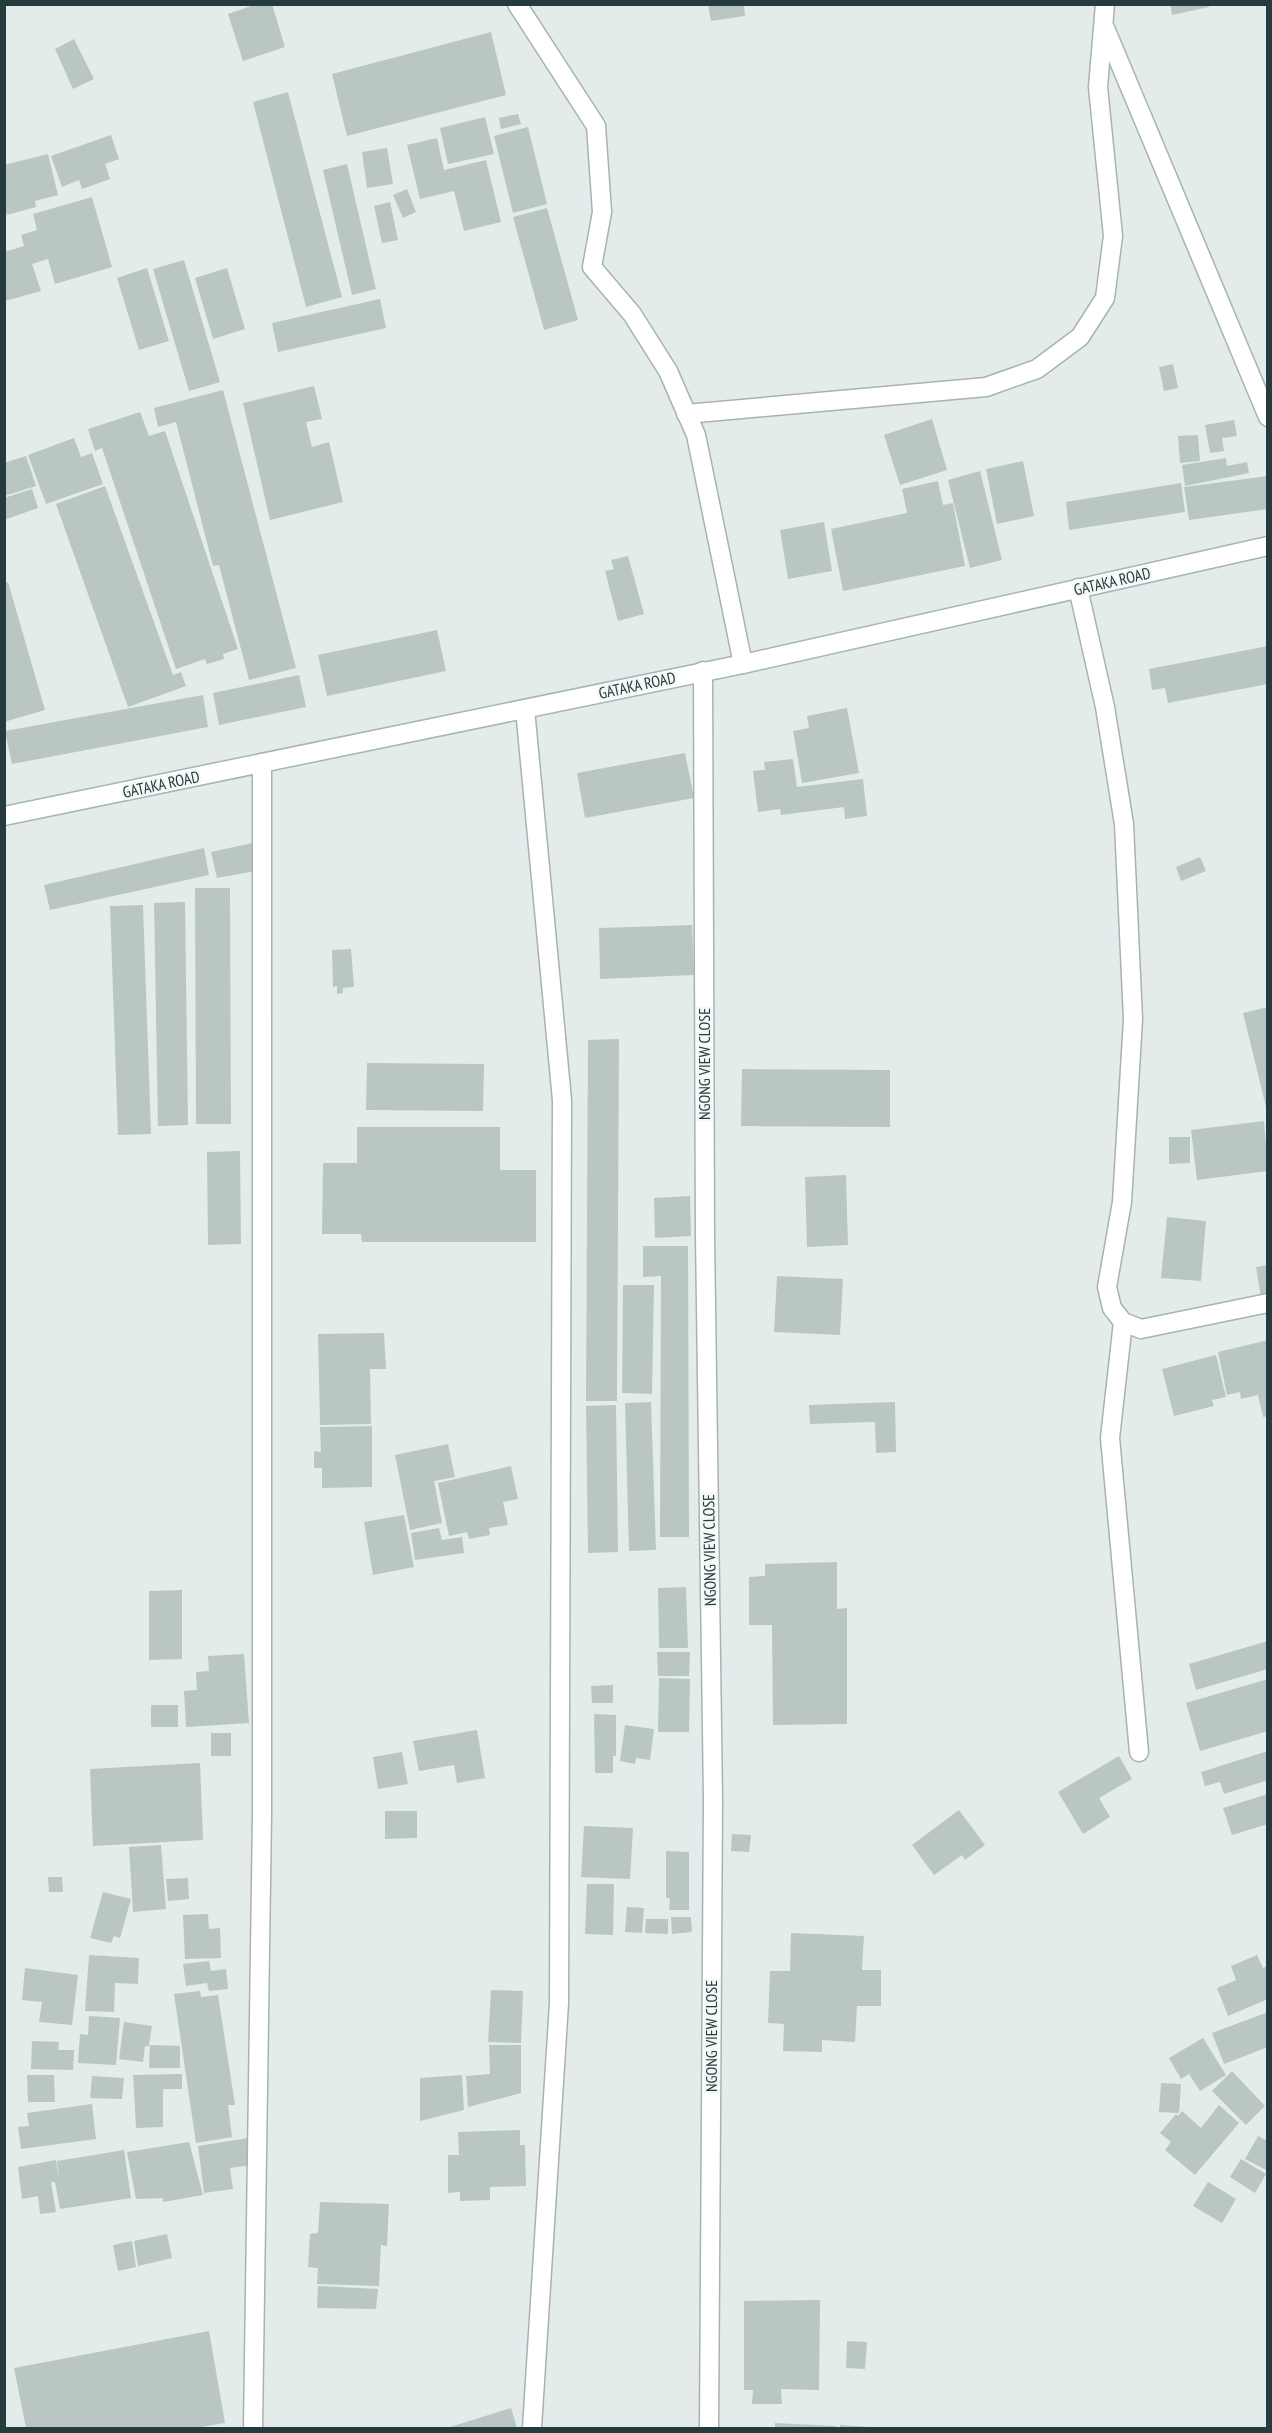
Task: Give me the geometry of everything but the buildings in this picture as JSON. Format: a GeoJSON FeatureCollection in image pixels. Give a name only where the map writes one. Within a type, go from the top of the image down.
{"type":"FeatureCollection","features":[{"type":"Feature","properties":{"kind":"street"},"geometry":{"type":"LineString","coordinates":[[517,4],[596,126],[602,212],[592,267],[632,314],[668,371],[696,435],[743,664]]}},
{"type":"Feature","properties":{"kind":"street"},"geometry":{"type":"LineString","coordinates":[[686,414],[986,387],[1037,369],[1080,337],[1105,298],[1113,236],[1098,87],[1104,4]]}},
{"type":"Feature","properties":{"kind":"street"},"geometry":{"type":"LineString","coordinates":[[1103,24],[1268,417]]}},
{"type":"Feature","properties":{"kind":"street","name":"GATAKA ROAD"},"geometry":{"type":"LineString","coordinates":[[4,816],[743,664],[1268,546]]}},
{"type":"Feature","properties":{"kind":"street"},"geometry":{"type":"LineString","coordinates":[[1078,588],[1105,707],[1124,824],[1133,1018],[1122,1202],[1107,1287],[1112,1308],[1123,1322],[1141,1329],[1268,1303]]}},
{"type":"Feature","properties":{"kind":"street","name":"NGONG VIEW CLOSE"},"geometry":{"type":"LineString","coordinates":[[703,671],[705,1235],[713,1800],[709,2428]]}},
{"type":"Feature","properties":{"kind":"street"},"geometry":{"type":"LineString","coordinates":[[525,709],[562,1101],[559,2003],[532,2428]]}},
{"type":"Feature","properties":{"kind":"street"},"geometry":{"type":"LineString","coordinates":[[253,2428],[262,1814],[262,763]]}},
{"type":"Feature","properties":{"kind":"street"},"geometry":{"type":"LineString","coordinates":[[1123,1322],[1110,1438],[1139,1752]]}}]}
